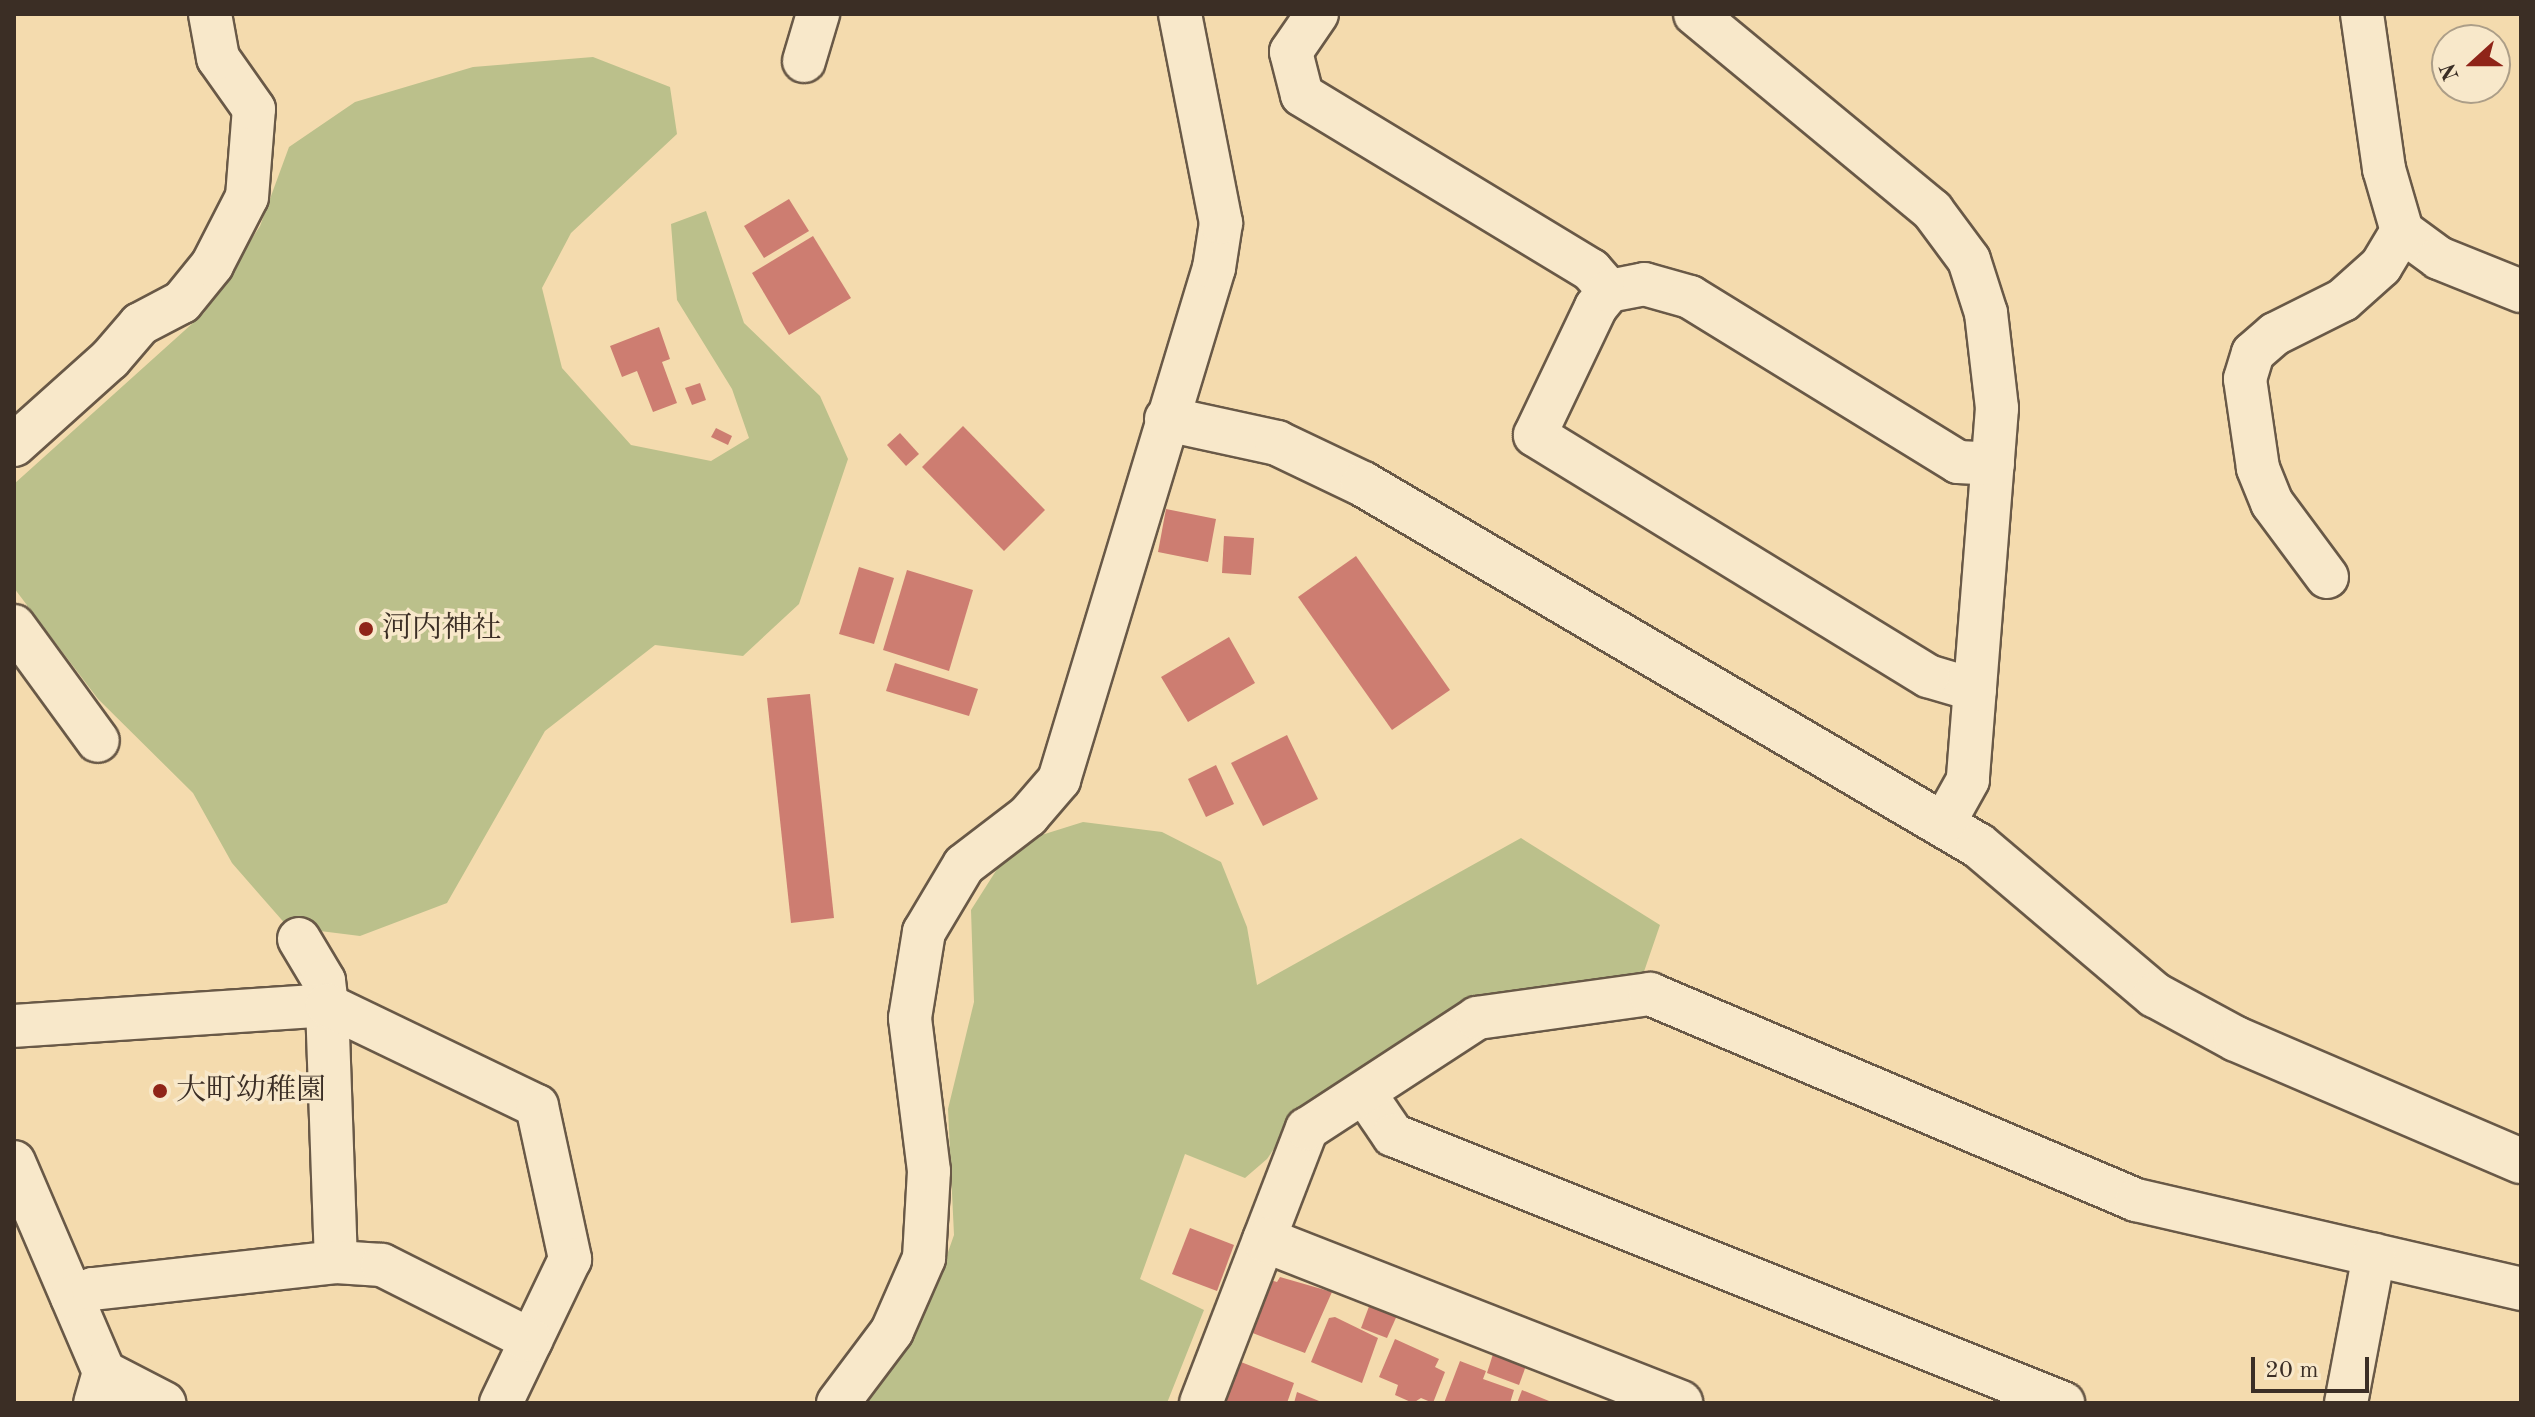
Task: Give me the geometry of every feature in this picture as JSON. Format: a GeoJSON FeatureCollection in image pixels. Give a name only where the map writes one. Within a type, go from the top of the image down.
{"type":"FeatureCollection","features":[{"type":"Feature","properties":{"kind":"street"},"geometry":{"type":"LineString","coordinates":[[14,445],[140,324],[182,302],[212,265],[247,197],[254,109],[218,58],[210,14]]}},
{"type":"Feature","properties":{"kind":"street"},"geometry":{"type":"LineString","coordinates":[[804,61],[818,14]]}},
{"type":"Feature","properties":{"kind":"street"},"geometry":{"type":"LineString","coordinates":[[838,1403],[892,1331],[924,1258],[929,1171],[910,1018],[924,932],[964,865],[1028,816],[1059,780],[1214,268],[1221,223],[1180,14]]}},
{"type":"Feature","properties":{"kind":"street"},"geometry":{"type":"LineString","coordinates":[[1317,14],[1291,52],[1302,95],[1591,270],[1609,291]]}},
{"type":"Feature","properties":{"kind":"street"},"geometry":{"type":"LineString","coordinates":[[1695,14],[1932,210],[1969,260],[1986,313],[1997,408],[1968,780],[1943,825]]}},
{"type":"Feature","properties":{"kind":"street"},"geometry":{"type":"LineString","coordinates":[[2362,14],[2384,169],[2402,231],[2439,258],[2521,291]]}},
{"type":"Feature","properties":{"kind":"street"},"geometry":{"type":"LineString","coordinates":[[2327,577],[2272,503],[2258,468],[2245,379],[2253,353],[2275,334],[2343,300],[2381,266],[2402,231]]}},
{"type":"Feature","properties":{"kind":"street"},"geometry":{"type":"LineString","coordinates":[[1975,690],[1928,676],[1535,435],[1596,307],[1609,291],[1644,284],[1690,297],[1958,462],[1993,464]]}},
{"type":"Feature","properties":{"kind":"street"},"geometry":{"type":"LineString","coordinates":[[1167,419],[1277,443],[1363,484],[1979,846],[2155,995],[2236,1039],[2521,1161]]}},
{"type":"Feature","properties":{"kind":"street"},"geometry":{"type":"LineString","coordinates":[[14,626],[98,741]]}},
{"type":"Feature","properties":{"kind":"street"},"geometry":{"type":"LineString","coordinates":[[299,939],[324,981],[327,1005],[336,1262]]}},
{"type":"Feature","properties":{"kind":"street"},"geometry":{"type":"LineString","coordinates":[[1201,1403],[1307,1129],[1365,1094],[1477,1018],[1650,994],[2136,1200],[2521,1289]]}},
{"type":"Feature","properties":{"kind":"street"},"geometry":{"type":"LineString","coordinates":[[14,1026],[327,1005],[537,1106],[570,1259],[501,1403]]}},
{"type":"Feature","properties":{"kind":"street"},"geometry":{"type":"LineString","coordinates":[[1365,1094],[1393,1135],[2063,1403]]}},
{"type":"Feature","properties":{"kind":"street"},"geometry":{"type":"LineString","coordinates":[[14,1162],[72,1297],[100,1387],[164,1403]]}},
{"type":"Feature","properties":{"kind":"street"},"geometry":{"type":"LineString","coordinates":[[1265,1240],[1680,1403]]}},
{"type":"Feature","properties":{"kind":"street"},"geometry":{"type":"LineString","coordinates":[[2346,1403],[2374,1255]]}},
{"type":"Feature","properties":{"kind":"street"},"geometry":{"type":"LineString","coordinates":[[72,1297],[93,1289],[336,1262],[382,1265],[531,1340]]}},
{"type":"Feature","properties":{"kind":"green space"},"geometry":{"type":"Polygon","coordinates":[[[593,57],[670,87],[677,134],[571,233],[542,288],[562,368],[631,445],[711,461],[749,438],[732,389],[677,300],[671,224],[706,211],[744,323],[820,396],[848,459],[799,604],[743,656],[655,645],[545,731],[447,903],[360,936],[288,927],[232,863],[193,793],[98,699],[14,588],[14,484],[204,313],[260,226],[289,147],[355,102],[473,67],[593,57]]]}},
{"type":"Feature","properties":{"kind":"green space"},"geometry":{"type":"Polygon","coordinates":[[[1083,822],[1162,832],[1221,862],[1247,927],[1257,985],[1521,838],[1660,925],[1637,992],[1479,1012],[1295,1118],[1267,1159],[1245,1178],[1185,1154],[1140,1279],[1204,1310],[1167,1403],[855,1403],[933,1295],[954,1235],[948,1109],[974,1002],[971,910],[1013,844],[1083,822]]]}},
{"type":"Feature","properties":{"kind":"building"},"geometry":{"type":"Polygon","coordinates":[[[789,199],[809,231],[764,258],[744,226],[789,199]]]}},
{"type":"Feature","properties":{"kind":"building"},"geometry":{"type":"Polygon","coordinates":[[[813,236],[851,298],[789,335],[752,273],[813,236]]]}},
{"type":"Feature","properties":{"kind":"building"},"geometry":{"type":"Polygon","coordinates":[[[659,327],[670,359],[662,362],[677,403],[653,412],[637,371],[622,377],[610,346],[659,327]]]}},
{"type":"Feature","properties":{"kind":"building"},"geometry":{"type":"Polygon","coordinates":[[[700,383],[706,400],[692,405],[685,388],[700,383]]]}},
{"type":"Feature","properties":{"kind":"building"},"geometry":{"type":"Polygon","coordinates":[[[963,426],[1045,510],[1004,551],[922,467],[963,426]]]}},
{"type":"Feature","properties":{"kind":"building"},"geometry":{"type":"Polygon","coordinates":[[[716,428],[732,436],[728,445],[711,437],[716,428]]]}},
{"type":"Feature","properties":{"kind":"building"},"geometry":{"type":"Polygon","coordinates":[[[900,433],[919,454],[906,466],[887,445],[900,433]]]}},
{"type":"Feature","properties":{"kind":"building"},"geometry":{"type":"Polygon","coordinates":[[[1166,509],[1216,519],[1208,562],[1158,552],[1166,509]]]}},
{"type":"Feature","properties":{"kind":"building"},"geometry":{"type":"Polygon","coordinates":[[[1224,536],[1254,538],[1251,575],[1222,573],[1224,536]]]}},
{"type":"Feature","properties":{"kind":"building"},"geometry":{"type":"Polygon","coordinates":[[[1356,556],[1450,690],[1392,730],[1298,597],[1356,556]]]}},
{"type":"Feature","properties":{"kind":"building"},"geometry":{"type":"Polygon","coordinates":[[[859,567],[894,578],[874,644],[839,634],[859,567]]]}},
{"type":"Feature","properties":{"kind":"building"},"geometry":{"type":"Polygon","coordinates":[[[907,570],[973,590],[949,671],[883,650],[907,570]]]}},
{"type":"Feature","properties":{"kind":"building"},"geometry":{"type":"Polygon","coordinates":[[[1229,637],[1255,683],[1188,722],[1161,677],[1229,637]]]}},
{"type":"Feature","properties":{"kind":"building"},"geometry":{"type":"Polygon","coordinates":[[[895,663],[978,689],[969,716],[886,691],[895,663]]]}},
{"type":"Feature","properties":{"kind":"building"},"geometry":{"type":"Polygon","coordinates":[[[810,694],[834,918],[791,923],[767,698],[810,694]]]}},
{"type":"Feature","properties":{"kind":"building"},"geometry":{"type":"Polygon","coordinates":[[[1287,735],[1318,799],[1263,826],[1231,763],[1287,735]]]}},
{"type":"Feature","properties":{"kind":"building"},"geometry":{"type":"Polygon","coordinates":[[[1216,765],[1234,804],[1206,817],[1188,779],[1216,765]]]}},
{"type":"Feature","properties":{"kind":"building"},"geometry":{"type":"Polygon","coordinates":[[[1190,1228],[1234,1245],[1217,1291],[1172,1274],[1190,1228]]]}},
{"type":"Feature","properties":{"kind":"building"},"geometry":{"type":"Polygon","coordinates":[[[1280,1277],[1332,1292],[1305,1353],[1250,1332],[1270,1280],[1277,1282],[1280,1277]]]}},
{"type":"Feature","properties":{"kind":"building"},"geometry":{"type":"Polygon","coordinates":[[[1371,1301],[1398,1313],[1387,1338],[1361,1328],[1371,1301]]]}},
{"type":"Feature","properties":{"kind":"building"},"geometry":{"type":"Polygon","coordinates":[[[1335,1317],[1378,1338],[1362,1383],[1311,1362],[1329,1318],[1335,1317]]]}},
{"type":"Feature","properties":{"kind":"building"},"geometry":{"type":"Polygon","coordinates":[[[1395,1339],[1439,1359],[1435,1367],[1445,1372],[1433,1403],[1421,1398],[1413,1403],[1395,1395],[1398,1385],[1379,1377],[1395,1339]]]}},
{"type":"Feature","properties":{"kind":"building"},"geometry":{"type":"Polygon","coordinates":[[[1494,1351],[1527,1363],[1519,1385],[1487,1373],[1494,1351]]]}},
{"type":"Feature","properties":{"kind":"building"},"geometry":{"type":"Polygon","coordinates":[[[1460,1361],[1486,1371],[1483,1379],[1514,1390],[1510,1403],[1444,1403],[1460,1361]]]}},
{"type":"Feature","properties":{"kind":"building"},"geometry":{"type":"Polygon","coordinates":[[[1241,1362],[1294,1383],[1287,1403],[1224,1403],[1241,1362]]]}},
{"type":"Feature","properties":{"kind":"building"},"geometry":{"type":"Polygon","coordinates":[[[1522,1390],[1554,1403],[1517,1403],[1522,1390]]]}},
{"type":"Feature","properties":{"kind":"building"},"geometry":{"type":"Polygon","coordinates":[[[1297,1392],[1324,1403],[1294,1403],[1297,1392]]]}},
{"type":"Feature","properties":{"kind":"place","name":"河内神社"},"geometry":{"type":"Point","coordinates":[366,629]}},
{"type":"Feature","properties":{"kind":"place","name":"大町幼稚園"},"geometry":{"type":"Point","coordinates":[160,1091]}}]}
